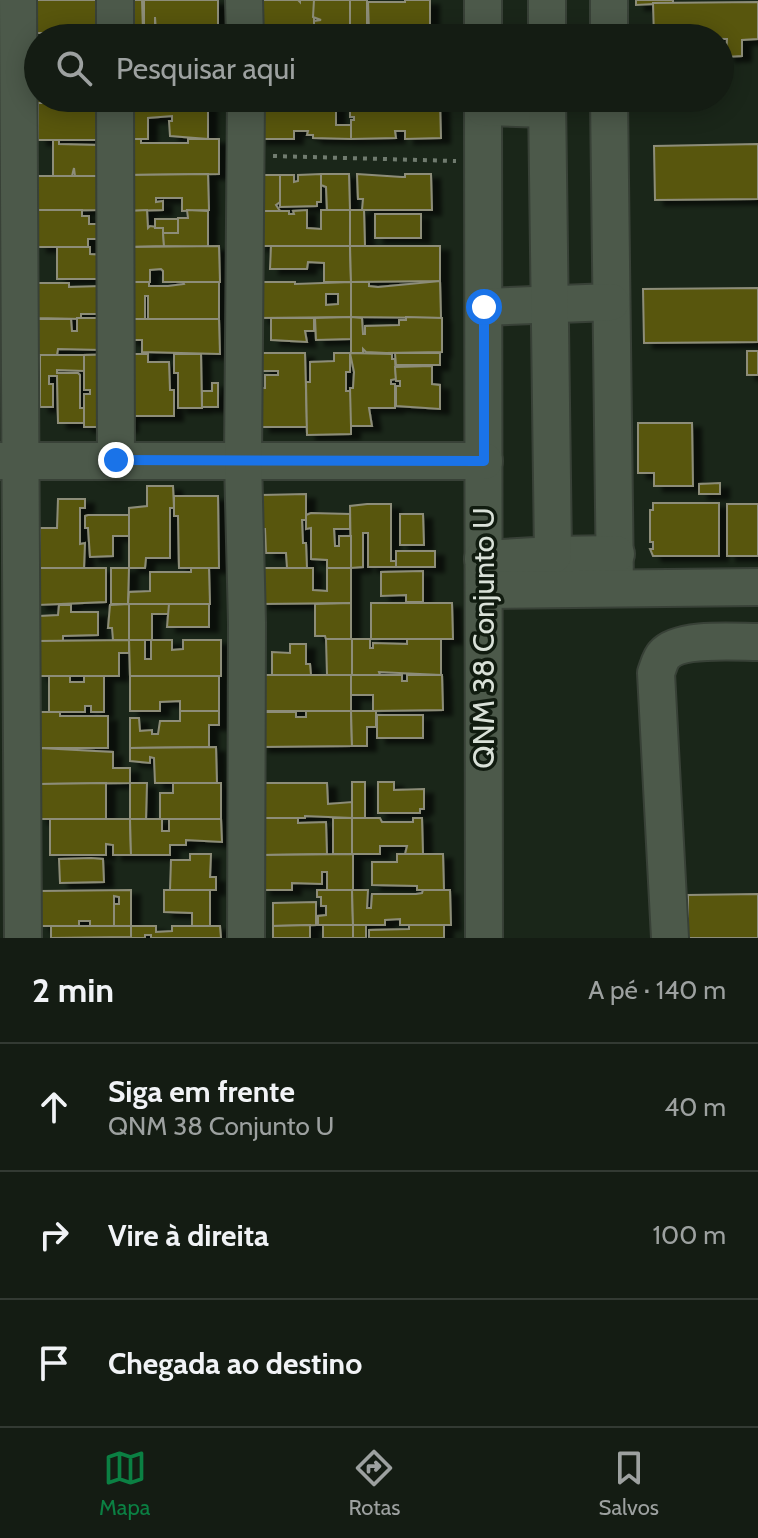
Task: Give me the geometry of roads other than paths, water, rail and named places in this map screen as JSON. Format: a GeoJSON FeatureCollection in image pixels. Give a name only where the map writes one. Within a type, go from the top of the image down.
{"type":"FeatureCollection","features":[{"type":"Feature","properties":{"kind":"street"},"geometry":{"type":"LineString","coordinates":[[18,0],[10,158],[10,762],[23,938]]}},
{"type":"Feature","properties":{"kind":"street"},"geometry":{"type":"LineString","coordinates":[[115,0],[115,24]]}},
{"type":"Feature","properties":{"kind":"street"},"geometry":{"type":"LineString","coordinates":[[244,0],[245,24]]}},
{"type":"Feature","properties":{"kind":"street"},"geometry":{"type":"LineString","coordinates":[[483,0],[483,24]]}},
{"type":"Feature","properties":{"kind":"street"},"geometry":{"type":"LineString","coordinates":[[547,0],[547,24]]}},
{"type":"Feature","properties":{"kind":"street"},"geometry":{"type":"LineString","coordinates":[[609,0],[609,24]]}},
{"type":"Feature","properties":{"kind":"street"},"geometry":{"type":"LineString","coordinates":[[115,112],[116,460]]}},
{"type":"Feature","properties":{"kind":"street"},"geometry":{"type":"LineString","coordinates":[[246,112],[243,460],[247,623],[246,938]]}},
{"type":"Feature","properties":{"kind":"street","name":"QNM 38 Conjunto U"},"geometry":{"type":"LineString","coordinates":[[483,112],[484,938]]}},
{"type":"Feature","properties":{"kind":"street"},"geometry":{"type":"LineString","coordinates":[[547,112],[553,555]]}},
{"type":"Feature","properties":{"kind":"street"},"geometry":{"type":"LineString","coordinates":[[609,112],[615,571]]}},
{"type":"Feature","properties":{"kind":"street"},"geometry":{"type":"LineString","coordinates":[[484,307],[611,302]]}},
{"type":"Feature","properties":{"kind":"street"},"geometry":{"type":"LineString","coordinates":[[11,461],[484,461]]}},
{"type":"Feature","properties":{"kind":"street"},"geometry":{"type":"LineString","coordinates":[[484,574],[553,555],[615,571]]}},
{"type":"Feature","properties":{"kind":"street"},"geometry":{"type":"LineString","coordinates":[[484,574],[615,571],[758,587]]}},
{"type":"Feature","properties":{"kind":"street"},"geometry":{"type":"LineString","coordinates":[[670,938],[656,673],[664,655],[674,648],[695,643],[758,642]]}}]}
